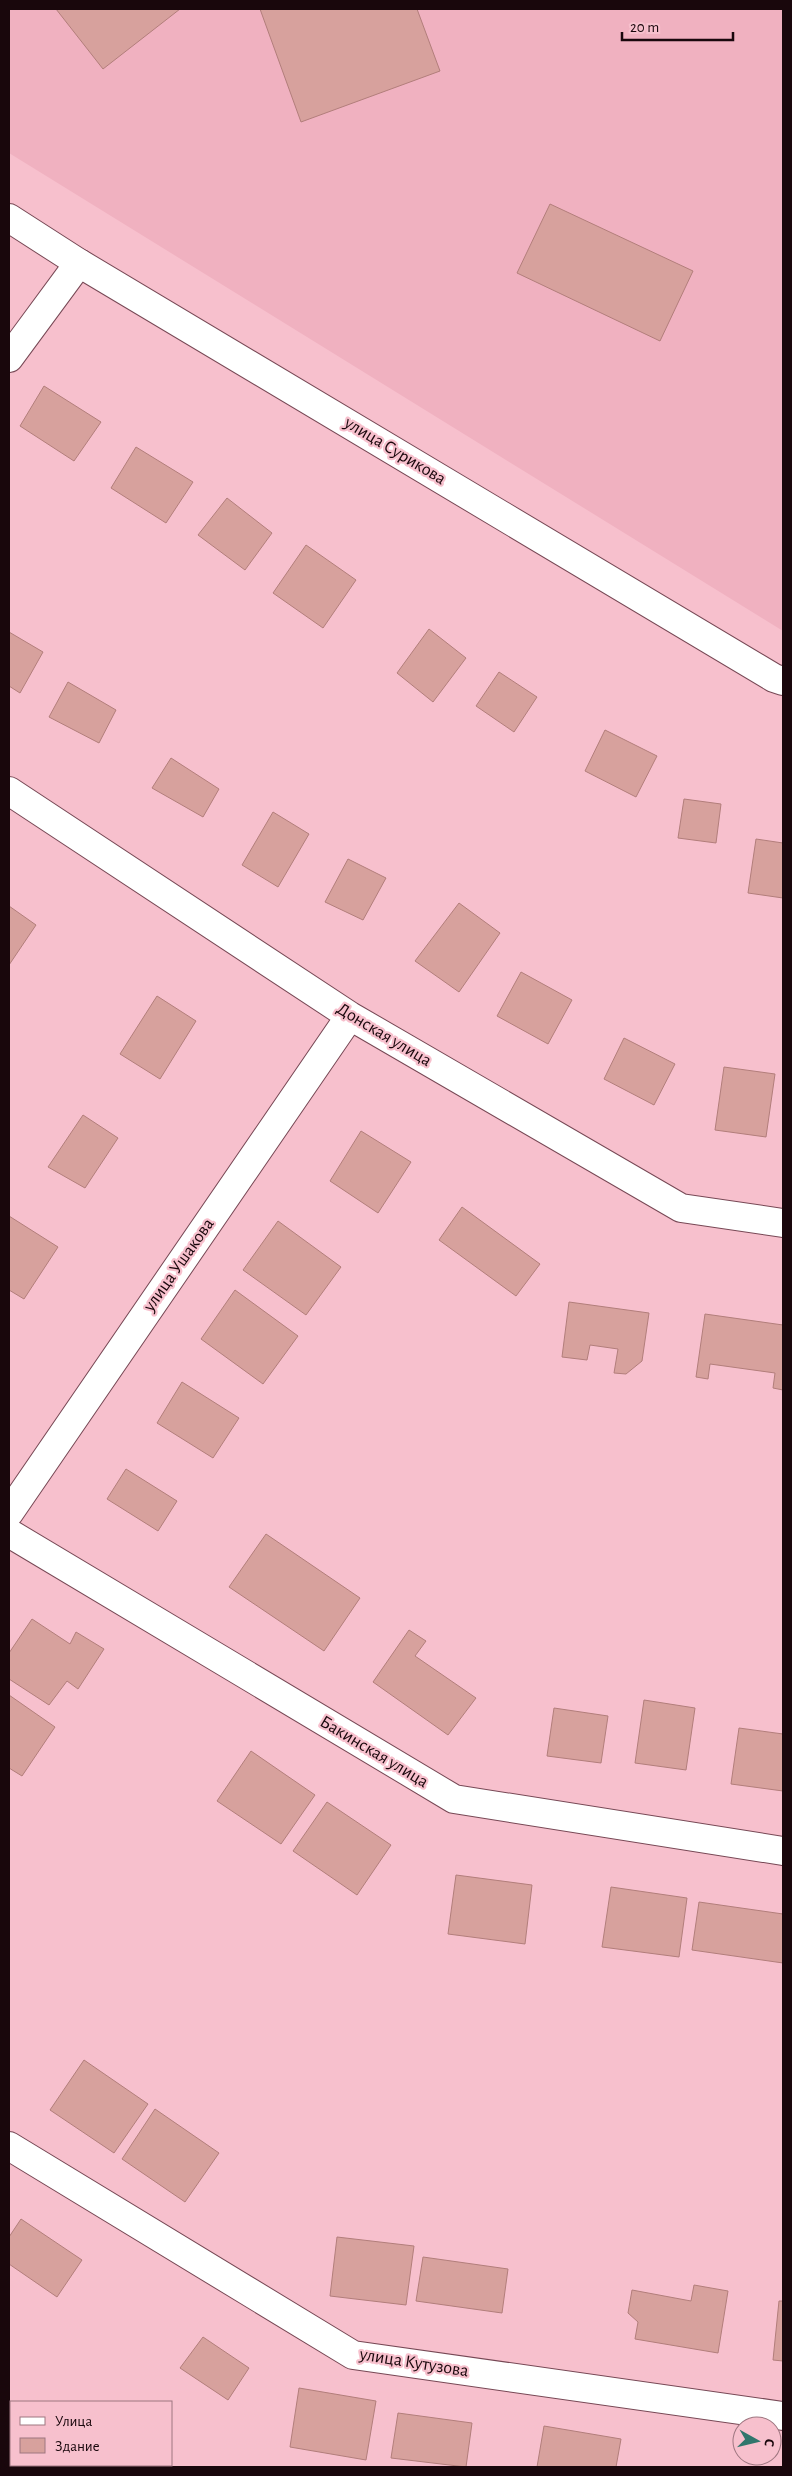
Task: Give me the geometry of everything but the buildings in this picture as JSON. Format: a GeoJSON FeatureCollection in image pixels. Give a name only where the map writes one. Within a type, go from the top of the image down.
{"type":"FeatureCollection","features":[{"type":"Feature","properties":{"kind":"street","name":"улица Сурикова"},"geometry":{"type":"LineString","coordinates":[[9,218],[79,263],[774,678],[783,681]]}},
{"type":"Feature","properties":{"kind":"street"},"geometry":{"type":"LineString","coordinates":[[9,358],[79,263]]}},
{"type":"Feature","properties":{"kind":"street","name":"Донская улица"},"geometry":{"type":"LineString","coordinates":[[9,791],[350,1016],[681,1208],[783,1223]]}},
{"type":"Feature","properties":{"kind":"street","name":"улица Ушакова"},"geometry":{"type":"LineString","coordinates":[[9,1513],[350,1016]]}},
{"type":"Feature","properties":{"kind":"street","name":"Бакинская улица"},"geometry":{"type":"LineString","coordinates":[[9,1532],[454,1799],[783,1851]]}},
{"type":"Feature","properties":{"kind":"street","name":"улица Кутузова"},"geometry":{"type":"LineString","coordinates":[[9,2146],[353,2355],[783,2416]]}},
{"type":"Feature","properties":{"kind":"shaded area"},"geometry":{"type":"Polygon","coordinates":[[[9,9],[783,9],[783,631],[9,153],[9,9]]]}}]}
